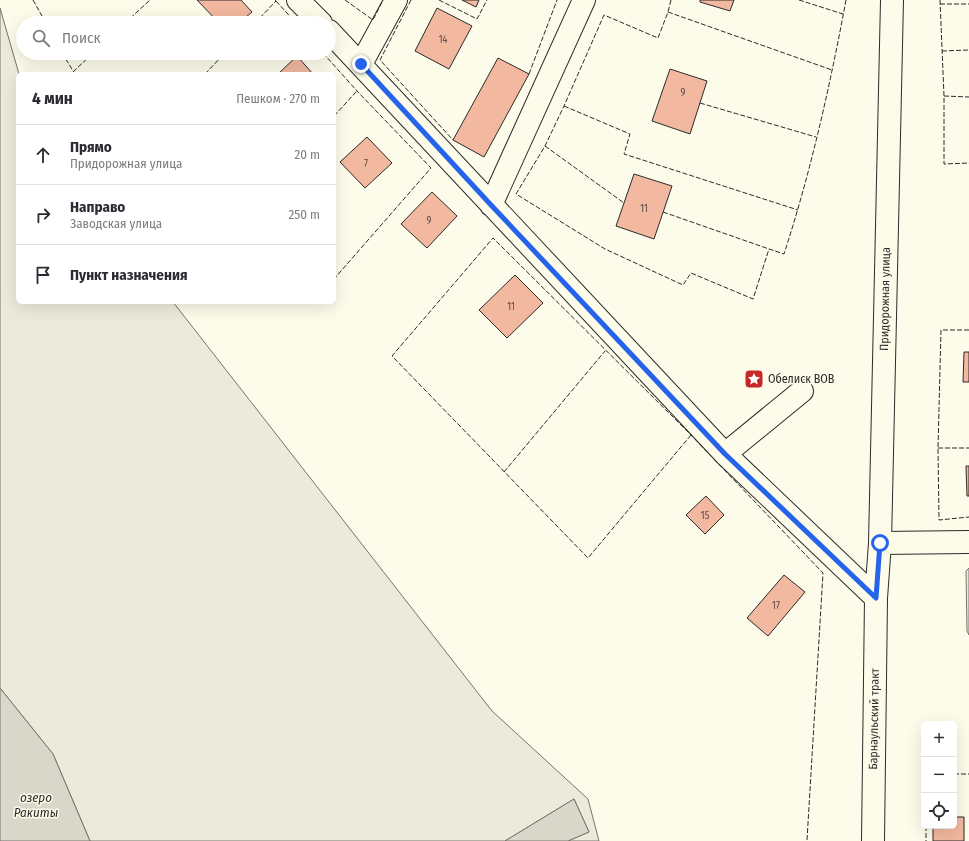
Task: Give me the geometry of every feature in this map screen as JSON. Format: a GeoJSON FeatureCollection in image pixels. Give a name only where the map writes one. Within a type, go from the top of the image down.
{"type":"FeatureCollection","features":[{"type":"Feature","properties":{"kind":"street"},"geometry":{"type":"LineString","coordinates":[[298,0],[314,16]]}},
{"type":"Feature","properties":{"kind":"street"},"geometry":{"type":"LineString","coordinates":[[361,64],[396,0]]}},
{"type":"Feature","properties":{"kind":"street"},"geometry":{"type":"LineString","coordinates":[[491,205],[584,0]]}},
{"type":"Feature","properties":{"kind":"street","name":"Придорожная улица"},"geometry":{"type":"LineString","coordinates":[[876,598],[880,543],[892,0]]}},
{"type":"Feature","properties":{"kind":"street"},"geometry":{"type":"LineString","coordinates":[[336,38],[725,454],[876,598]]}},
{"type":"Feature","properties":{"kind":"street"},"geometry":{"type":"LineString","coordinates":[[725,454],[802,391]]}},
{"type":"Feature","properties":{"kind":"street"},"geometry":{"type":"LineString","coordinates":[[880,543],[969,542]]}},
{"type":"Feature","properties":{"kind":"street","name":"Барнаульский тракт"},"geometry":{"type":"LineString","coordinates":[[873,841],[876,598]]}},
{"type":"Feature","properties":{"kind":"shaded area"},"geometry":{"type":"Polygon","coordinates":[[[0,8],[18,72],[16,72],[16,304],[175,304],[492,711],[588,799],[599,841],[568,841],[589,832],[574,799],[505,841],[90,841],[53,754],[0,688],[0,8]]]}},
{"type":"Feature","properties":{"kind":"shaded area"},"geometry":{"type":"Polygon","coordinates":[[[969,568],[969,635],[967,631],[966,571],[969,568]]]}},
{"type":"Feature","properties":{"kind":"water","name":"озеро Ракиты"},"geometry":{"type":"Polygon","coordinates":[[[0,688],[53,754],[90,841],[0,841],[0,688]]]}},
{"type":"Feature","properties":{"kind":"water"},"geometry":{"type":"Polygon","coordinates":[[[574,799],[589,832],[568,841],[505,841],[574,799]]]}},
{"type":"Feature","properties":{"kind":"building"},"geometry":{"type":"Polygon","coordinates":[[[197,0],[241,0],[252,12],[247,16],[212,16],[197,0]]]}},
{"type":"Feature","properties":{"kind":"building"},"geometry":{"type":"Polygon","coordinates":[[[462,0],[479,0],[476,7],[462,0]]]}},
{"type":"Feature","properties":{"kind":"building"},"geometry":{"type":"Polygon","coordinates":[[[700,0],[734,0],[730,11],[700,2],[700,0]]]}},
{"type":"Feature","properties":{"kind":"building"},"geometry":{"type":"Polygon","coordinates":[[[437,8],[472,26],[449,69],[415,51],[437,8]]]}},
{"type":"Feature","properties":{"kind":"building"},"geometry":{"type":"Polygon","coordinates":[[[498,58],[529,74],[484,157],[453,140],[498,58]]]}},
{"type":"Feature","properties":{"kind":"building"},"geometry":{"type":"Polygon","coordinates":[[[293,60],[301,60],[311,72],[280,72],[293,60]]]}},
{"type":"Feature","properties":{"kind":"building"},"geometry":{"type":"Polygon","coordinates":[[[670,69],[707,81],[690,134],[652,121],[670,69]]]}},
{"type":"Feature","properties":{"kind":"building"},"geometry":{"type":"Polygon","coordinates":[[[367,137],[392,163],[365,188],[340,162],[367,137]]]}},
{"type":"Feature","properties":{"kind":"building"},"geometry":{"type":"Polygon","coordinates":[[[634,174],[672,186],[654,239],[616,226],[634,174]]]}},
{"type":"Feature","properties":{"kind":"building"},"geometry":{"type":"Polygon","coordinates":[[[432,192],[457,216],[427,248],[401,224],[432,192]]]}},
{"type":"Feature","properties":{"kind":"building"},"geometry":{"type":"Polygon","coordinates":[[[515,275],[543,303],[507,338],[479,310],[515,275]]]}},
{"type":"Feature","properties":{"kind":"building"},"geometry":{"type":"Polygon","coordinates":[[[964,352],[969,352],[969,382],[963,382],[964,352]]]}},
{"type":"Feature","properties":{"kind":"building"},"geometry":{"type":"Polygon","coordinates":[[[966,466],[969,466],[969,496],[967,496],[966,466]]]}},
{"type":"Feature","properties":{"kind":"building"},"geometry":{"type":"Polygon","coordinates":[[[706,496],[724,515],[705,534],[686,515],[706,496]]]}},
{"type":"Feature","properties":{"kind":"building"},"geometry":{"type":"Polygon","coordinates":[[[784,575],[805,592],[768,636],[747,618],[784,575]]]}},
{"type":"Feature","properties":{"kind":"building"},"geometry":{"type":"Polygon","coordinates":[[[957,817],[964,817],[964,841],[933,841],[933,829],[957,829],[957,817]]]}},
{"type":"Feature","properties":{"kind":"fence"},"geometry":{"type":"LineString","coordinates":[[33,0],[42,16]]}},
{"type":"Feature","properties":{"kind":"fence"},"geometry":{"type":"LineString","coordinates":[[133,16],[150,0]]}},
{"type":"Feature","properties":{"kind":"fence"},"geometry":{"type":"LineString","coordinates":[[262,16],[276,1],[275,0]]}},
{"type":"Feature","properties":{"kind":"fence"},"geometry":{"type":"LineString","coordinates":[[345,0],[373,20],[383,0]]}},
{"type":"Feature","properties":{"kind":"fence"},"geometry":{"type":"LineString","coordinates":[[411,0],[380,60],[453,140]]}},
{"type":"Feature","properties":{"kind":"fence"},"geometry":{"type":"LineString","coordinates":[[439,0],[477,19],[487,0]]}},
{"type":"Feature","properties":{"kind":"fence"},"geometry":{"type":"LineString","coordinates":[[529,74],[557,0]]}},
{"type":"Feature","properties":{"kind":"fence"},"geometry":{"type":"LineString","coordinates":[[671,0],[658,38],[604,15],[545,146],[516,194],[605,249],[683,285],[691,273],[753,299],[769,249],[784,254],[794,223],[819,128],[846,0]]}},
{"type":"Feature","properties":{"kind":"fence"},"geometry":{"type":"LineString","coordinates":[[799,0],[843,14]]}},
{"type":"Feature","properties":{"kind":"fence"},"geometry":{"type":"LineString","coordinates":[[940,0],[944,96],[944,164],[969,163]]}},
{"type":"Feature","properties":{"kind":"fence"},"geometry":{"type":"LineString","coordinates":[[276,1],[290,16]]}},
{"type":"Feature","properties":{"kind":"fence"},"geometry":{"type":"LineString","coordinates":[[940,4],[969,4]]}},
{"type":"Feature","properties":{"kind":"fence"},"geometry":{"type":"LineString","coordinates":[[668,12],[832,70]]}},
{"type":"Feature","properties":{"kind":"fence"},"geometry":{"type":"LineString","coordinates":[[942,51],[969,50]]}},
{"type":"Feature","properties":{"kind":"fence"},"geometry":{"type":"LineString","coordinates":[[66,60],[74,72]]}},
{"type":"Feature","properties":{"kind":"fence"},"geometry":{"type":"LineString","coordinates":[[73,72],[86,60]]}},
{"type":"Feature","properties":{"kind":"fence"},"geometry":{"type":"LineString","coordinates":[[207,72],[218,60]]}},
{"type":"Feature","properties":{"kind":"fence"},"geometry":{"type":"LineString","coordinates":[[329,60],[431,168],[336,277]]}},
{"type":"Feature","properties":{"kind":"fence"},"geometry":{"type":"LineString","coordinates":[[336,114],[357,91]]}},
{"type":"Feature","properties":{"kind":"fence"},"geometry":{"type":"LineString","coordinates":[[944,96],[969,97]]}},
{"type":"Feature","properties":{"kind":"fence"},"geometry":{"type":"LineString","coordinates":[[700,103],[816,137]]}},
{"type":"Feature","properties":{"kind":"fence"},"geometry":{"type":"LineString","coordinates":[[564,106],[630,134],[624,154],[798,210]]}},
{"type":"Feature","properties":{"kind":"fence"},"geometry":{"type":"LineString","coordinates":[[545,146],[624,203]]}},
{"type":"Feature","properties":{"kind":"fence"},"geometry":{"type":"LineString","coordinates":[[663,212],[769,249]]}},
{"type":"Feature","properties":{"kind":"fence"},"geometry":{"type":"LineString","coordinates":[[691,435],[588,558],[392,356],[493,238],[691,435],[823,573],[806,841]]}},
{"type":"Feature","properties":{"kind":"fence"},"geometry":{"type":"LineString","coordinates":[[969,330],[941,330],[938,448],[939,520],[969,517]]}},
{"type":"Feature","properties":{"kind":"fence"},"geometry":{"type":"LineString","coordinates":[[504,472],[605,351]]}},
{"type":"Feature","properties":{"kind":"fence"},"geometry":{"type":"LineString","coordinates":[[938,448],[969,448]]}},
{"type":"Feature","properties":{"kind":"fence"},"geometry":{"type":"LineString","coordinates":[[957,774],[969,774]]}},
{"type":"Feature","properties":{"kind":"fence"},"geometry":{"type":"LineString","coordinates":[[926,829],[926,841]]}},
{"type":"Feature","properties":{"kind":"place","name":"Обелиск ВОВ"},"geometry":{"type":"Point","coordinates":[754,379]}},
{"type":"Feature","properties":{"kind":"route"},"geometry":{"type":"LineString","coordinates":[[361,64],[725,454],[876,598],[880,543]]}}]}
